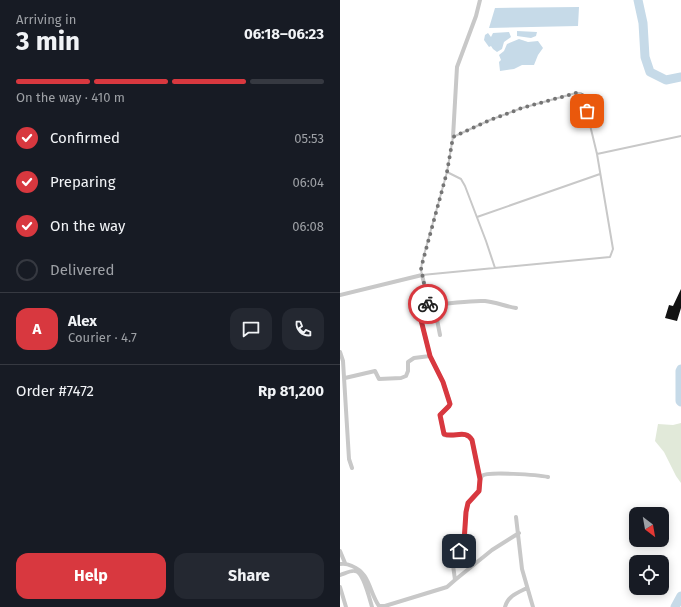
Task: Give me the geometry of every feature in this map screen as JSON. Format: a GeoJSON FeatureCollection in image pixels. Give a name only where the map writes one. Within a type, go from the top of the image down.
{"type":"FeatureCollection","features":[{"type":"Feature","properties":{"kind":"street"},"geometry":{"type":"LineString","coordinates":[[453,137],[457,67],[476,16],[480,0]]}},
{"type":"Feature","properties":{"kind":"street"},"geometry":{"type":"LineString","coordinates":[[340,295],[422,275],[429,304]]}},
{"type":"Feature","properties":{"kind":"street"},"geometry":{"type":"LineString","coordinates":[[455,580],[453,565],[455,557],[464,542],[468,503],[479,491],[480,479],[470,436],[466,434],[447,436],[442,430],[440,415],[450,404],[443,382],[430,356],[419,312],[429,304],[472,301],[486,301],[516,308]]}},
{"type":"Feature","properties":{"kind":"street"},"geometry":{"type":"LineString","coordinates":[[434,304],[440,335]]}},
{"type":"Feature","properties":{"kind":"street"},"geometry":{"type":"LineString","coordinates":[[340,352],[343,361],[345,378],[349,459],[352,468]]}},
{"type":"Feature","properties":{"kind":"street"},"geometry":{"type":"LineString","coordinates":[[345,378],[376,371],[379,379],[401,378],[406,376],[408,371],[408,362],[414,358],[430,356]]}},
{"type":"Feature","properties":{"kind":"street"},"geometry":{"type":"LineString","coordinates":[[480,479],[484,474],[548,477]]}},
{"type":"Feature","properties":{"kind":"street"},"geometry":{"type":"LineString","coordinates":[[516,517],[519,533],[519,552],[533,607]]}},
{"type":"Feature","properties":{"kind":"street"},"geometry":{"type":"LineString","coordinates":[[340,551],[342,564],[358,568],[363,572],[379,606],[385,606],[447,587],[492,550],[519,533]]}},
{"type":"Feature","properties":{"kind":"street"},"geometry":{"type":"LineString","coordinates":[[340,575],[355,571],[359,572],[372,607]]}},
{"type":"Feature","properties":{"kind":"street"},"geometry":{"type":"LineString","coordinates":[[340,587],[346,607]]}},
{"type":"Feature","properties":{"kind":"street"},"geometry":{"type":"LineString","coordinates":[[505,607],[507,601],[512,596],[527,588]]}},
{"type":"Feature","properties":{"kind":"lane"},"geometry":{"type":"LineString","coordinates":[[576,93],[581,94],[583,96],[597,154],[613,249],[610,257],[422,275],[422,262],[447,172],[453,137],[490,120],[522,108],[576,93]]}},
{"type":"Feature","properties":{"kind":"lane"},"geometry":{"type":"LineString","coordinates":[[597,154],[681,136]]}},
{"type":"Feature","properties":{"kind":"lane"},"geometry":{"type":"LineString","coordinates":[[447,172],[461,179],[465,186],[495,268]]}},
{"type":"Feature","properties":{"kind":"lane"},"geometry":{"type":"LineString","coordinates":[[477,217],[600,174]]}},
{"type":"Feature","properties":{"kind":"green space"},"geometry":{"type":"Polygon","coordinates":[[[681,423],[681,483],[664,452],[655,441],[658,424],[673,425],[681,423]]]}},
{"type":"Feature","properties":{"kind":"water"},"geometry":{"type":"Polygon","coordinates":[[[579,7],[578,26],[489,28],[495,8],[579,7]]]}},
{"type":"Feature","properties":{"kind":"water"},"geometry":{"type":"Polygon","coordinates":[[[517,31],[537,32],[536,36],[531,38],[517,36],[517,31]]]}},
{"type":"Feature","properties":{"kind":"water"},"geometry":{"type":"Polygon","coordinates":[[[509,32],[511,37],[504,42],[502,49],[497,52],[491,46],[489,47],[484,40],[485,35],[488,33],[491,37],[493,33],[509,32]]]}},
{"type":"Feature","properties":{"kind":"water"},"geometry":{"type":"Polygon","coordinates":[[[519,39],[528,42],[538,41],[543,48],[534,65],[522,65],[514,69],[500,71],[499,62],[501,60],[499,55],[504,51],[507,44],[519,39]]]}},
{"type":"Feature","properties":{"kind":"building"},"geometry":{"type":"Polygon","coordinates":[[[681,289],[681,308],[677,321],[665,318],[669,305],[673,306],[681,289]]]}},
{"type":"Feature","properties":{"kind":"waterway"},"geometry":{"type":"LineString","coordinates":[[638,0],[643,23],[645,57],[650,72],[666,80],[681,77]]}},
{"type":"Feature","properties":{"kind":"waterway"},"geometry":{"type":"LineString","coordinates":[[681,369],[681,402]]}},
{"type":"Feature","properties":{"kind":"waterway"},"geometry":{"type":"LineString","coordinates":[[675,607],[681,596]]}},
{"type":"Feature","properties":{"kind":"way so far"},"geometry":{"type":"LineString","coordinates":[[428,304],[421,268],[447,172],[453,137],[490,120],[522,108],[576,93],[583,96],[587,111]]}},
{"type":"Feature","properties":{"kind":"route"},"geometry":{"type":"LineString","coordinates":[[428,304],[419,312],[430,356],[443,382],[450,404],[440,415],[442,430],[447,436],[466,434],[470,436],[480,479],[479,491],[477,495],[468,503],[464,542],[459,551]]}}]}
